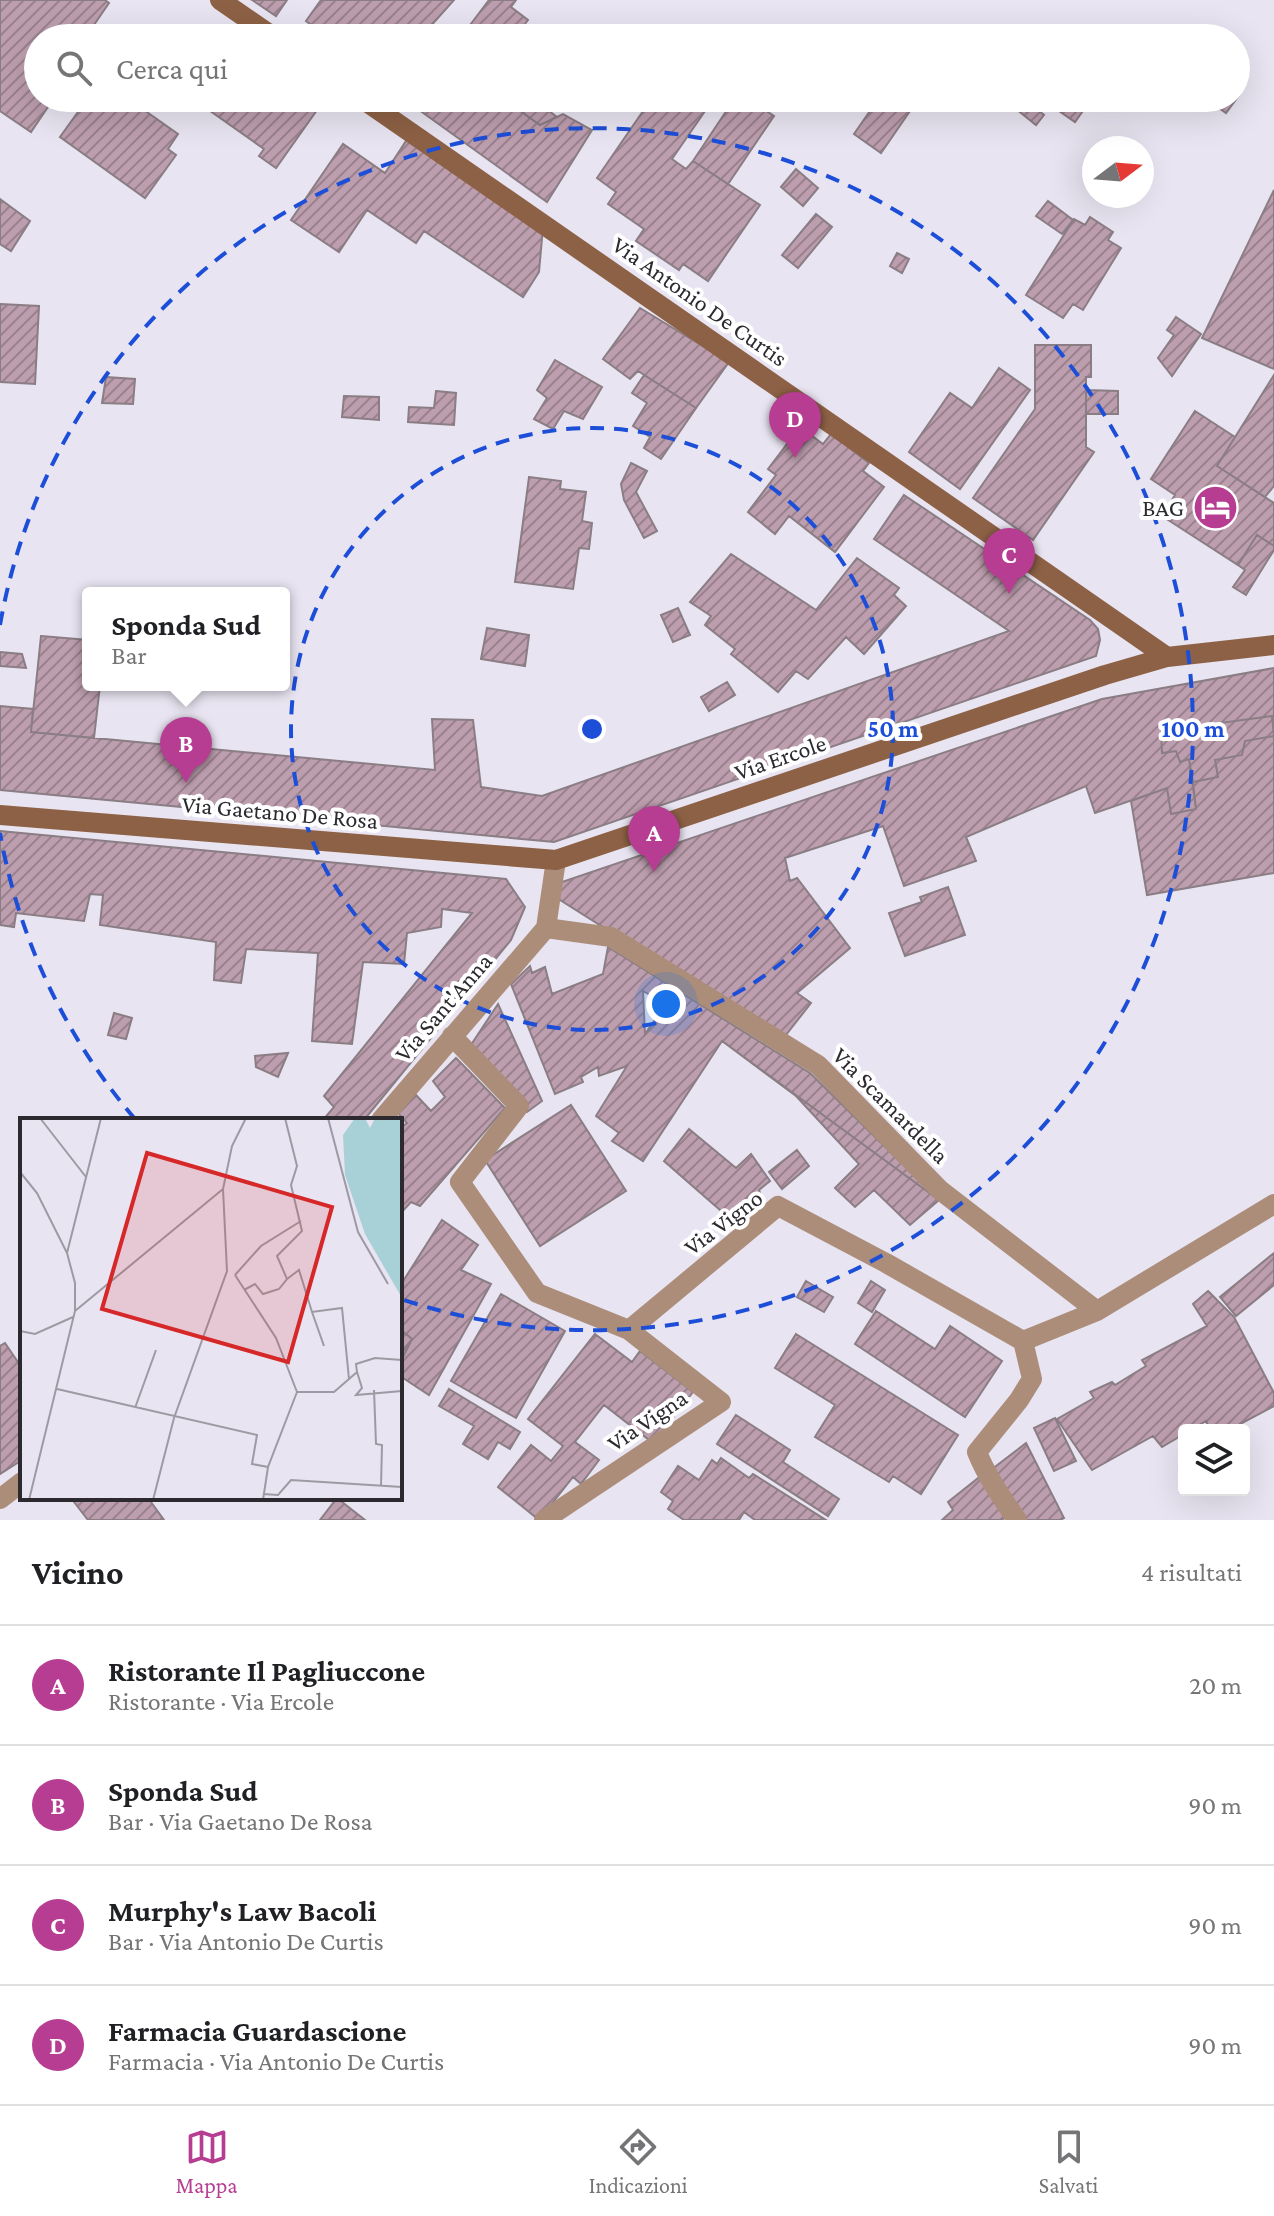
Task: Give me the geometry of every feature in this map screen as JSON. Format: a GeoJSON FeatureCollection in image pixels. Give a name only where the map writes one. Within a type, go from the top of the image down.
{"type":"FeatureCollection","features":[{"type":"Feature","properties":{"kind":"street"},"geometry":{"type":"LineString","coordinates":[[220,0],[255,24]]}},
{"type":"Feature","properties":{"kind":"street","name":"Via Antonio De Curtis"},"geometry":{"type":"LineString","coordinates":[[381,112],[1167,657]]}},
{"type":"Feature","properties":{"kind":"street","name":"Via Ercole"},"geometry":{"type":"LineString","coordinates":[[556,860],[1105,675],[1167,657],[1274,645]]}},
{"type":"Feature","properties":{"kind":"street","name":"Via Gaetano De Rosa"},"geometry":{"type":"LineString","coordinates":[[0,815],[556,860]]}},
{"type":"Feature","properties":{"kind":"street"},"geometry":{"type":"LineString","coordinates":[[546,928],[556,860]]}},
{"type":"Feature","properties":{"kind":"street","name":"Via Sant'Anna"},"geometry":{"type":"LineString","coordinates":[[383,1118],[546,928]]}},
{"type":"Feature","properties":{"kind":"street","name":"Via Scamardella"},"geometry":{"type":"LineString","coordinates":[[546,928],[611,937],[818,1065],[940,1190],[1097,1311]]}},
{"type":"Feature","properties":{"kind":"street"},"geometry":{"type":"LineString","coordinates":[[452,1036],[519,1106],[460,1182],[537,1293],[629,1330]]}},
{"type":"Feature","properties":{"kind":"street"},"geometry":{"type":"LineString","coordinates":[[1017,1520],[997,1487],[986,1476],[977,1452],[1032,1379],[1023,1341],[1097,1311],[1274,1204]]}},
{"type":"Feature","properties":{"kind":"street","name":"Via Vigno"},"geometry":{"type":"LineString","coordinates":[[629,1330],[778,1206],[1023,1341]]}},
{"type":"Feature","properties":{"kind":"street","name":"Via Vigna"},"geometry":{"type":"LineString","coordinates":[[544,1520],[721,1402],[629,1330]]}},
{"type":"Feature","properties":{"kind":"street"},"geometry":{"type":"LineString","coordinates":[[0,1499],[20,1484]]}},
{"type":"Feature","properties":{"kind":"building"},"geometry":{"type":"Polygon","coordinates":[[[0,0],[105,0],[109,3],[95,24],[24,24],[24,112],[45,112],[31,132],[0,111],[0,0]]]}},
{"type":"Feature","properties":{"kind":"building"},"geometry":{"type":"Polygon","coordinates":[[[252,0],[287,0],[276,16],[252,0]]]}},
{"type":"Feature","properties":{"kind":"building"},"geometry":{"type":"Polygon","coordinates":[[[321,0],[454,0],[433,24],[310,24],[306,21],[321,0]]]}},
{"type":"Feature","properties":{"kind":"building"},"geometry":{"type":"Polygon","coordinates":[[[489,0],[516,0],[511,7],[528,20],[525,24],[471,24],[489,0]]]}},
{"type":"Feature","properties":{"kind":"building"},"geometry":{"type":"Polygon","coordinates":[[[78,112],[147,112],[178,134],[168,149],[176,155],[145,198],[60,137],[78,112]]]}},
{"type":"Feature","properties":{"kind":"building"},"geometry":{"type":"Polygon","coordinates":[[[212,112],[316,112],[276,168],[259,156],[264,149],[212,112]]]}},
{"type":"Feature","properties":{"kind":"building"},"geometry":{"type":"Polygon","coordinates":[[[422,112],[522,112],[540,125],[563,114],[592,130],[547,202],[422,112]]]}},
{"type":"Feature","properties":{"kind":"building"},"geometry":{"type":"Polygon","coordinates":[[[522,112],[550,112],[557,117],[540,125],[522,112]]]}},
{"type":"Feature","properties":{"kind":"building"},"geometry":{"type":"Polygon","coordinates":[[[642,112],[704,112],[672,159],[686,169],[693,161],[760,205],[708,281],[683,264],[679,270],[636,241],[644,229],[608,204],[616,192],[597,178],[642,112]]]}},
{"type":"Feature","properties":{"kind":"building"},"geometry":{"type":"Polygon","coordinates":[[[726,112],[768,112],[774,116],[728,184],[693,161],[726,112]]]}},
{"type":"Feature","properties":{"kind":"building"},"geometry":{"type":"Polygon","coordinates":[[[869,112],[909,112],[881,153],[854,134],[869,112]]]}},
{"type":"Feature","properties":{"kind":"building"},"geometry":{"type":"Polygon","coordinates":[[[1020,112],[1040,112],[1044,115],[1036,125],[1020,112]]]}},
{"type":"Feature","properties":{"kind":"building"},"geometry":{"type":"Polygon","coordinates":[[[1061,112],[1082,112],[1075,122],[1061,112]]]}},
{"type":"Feature","properties":{"kind":"building"},"geometry":{"type":"Polygon","coordinates":[[[408,138],[543,227],[539,272],[523,297],[424,231],[416,243],[367,210],[339,252],[291,220],[343,144],[385,173],[408,138]]]}},
{"type":"Feature","properties":{"kind":"building"},"geometry":{"type":"Polygon","coordinates":[[[796,169],[818,188],[803,206],[781,187],[796,169]]]}},
{"type":"Feature","properties":{"kind":"building"},"geometry":{"type":"Polygon","coordinates":[[[1274,190],[1274,369],[1202,338],[1274,190]]]}},
{"type":"Feature","properties":{"kind":"building"},"geometry":{"type":"Polygon","coordinates":[[[0,199],[30,221],[11,251],[0,244],[0,199]]]}},
{"type":"Feature","properties":{"kind":"building"},"geometry":{"type":"Polygon","coordinates":[[[1048,201],[1073,220],[1062,234],[1036,216],[1048,201]]]}},
{"type":"Feature","properties":{"kind":"building"},"geometry":{"type":"Polygon","coordinates":[[[816,214],[832,227],[798,268],[782,255],[816,214]]]}},
{"type":"Feature","properties":{"kind":"building"},"geometry":{"type":"Polygon","coordinates":[[[1090,217],[1113,232],[1108,240],[1121,248],[1083,310],[1073,304],[1063,318],[1026,295],[1074,219],[1085,225],[1090,217]]]}},
{"type":"Feature","properties":{"kind":"building"},"geometry":{"type":"Polygon","coordinates":[[[897,253],[909,259],[902,273],[890,266],[897,253]]]}},
{"type":"Feature","properties":{"kind":"building"},"geometry":{"type":"Polygon","coordinates":[[[0,304],[39,306],[35,384],[0,382],[0,304]]]}},
{"type":"Feature","properties":{"kind":"building"},"geometry":{"type":"Polygon","coordinates":[[[640,308],[729,362],[696,408],[638,371],[630,379],[603,359],[640,308]]]}},
{"type":"Feature","properties":{"kind":"building"},"geometry":{"type":"Polygon","coordinates":[[[1176,317],[1201,334],[1172,376],[1158,358],[1174,335],[1167,330],[1176,317]]]}},
{"type":"Feature","properties":{"kind":"building"},"geometry":{"type":"Polygon","coordinates":[[[1035,345],[1091,345],[1091,377],[1086,377],[1086,447],[1094,452],[1033,540],[973,498],[1035,409],[1035,345]]]}},
{"type":"Feature","properties":{"kind":"building"},"geometry":{"type":"Polygon","coordinates":[[[555,360],[602,387],[583,419],[564,411],[553,429],[534,419],[547,398],[537,390],[555,360]]]}},
{"type":"Feature","properties":{"kind":"building"},"geometry":{"type":"Polygon","coordinates":[[[999,368],[1030,390],[960,489],[909,452],[950,393],[972,408],[999,368]]]}},
{"type":"Feature","properties":{"kind":"building"},"geometry":{"type":"Polygon","coordinates":[[[644,375],[696,408],[661,459],[644,448],[650,437],[633,426],[647,403],[632,393],[644,375]]]}},
{"type":"Feature","properties":{"kind":"building"},"geometry":{"type":"Polygon","coordinates":[[[1274,375],[1274,486],[1265,497],[1217,466],[1274,375]]]}},
{"type":"Feature","properties":{"kind":"building"},"geometry":{"type":"Polygon","coordinates":[[[106,377],[135,379],[133,404],[102,403],[106,377]]]}},
{"type":"Feature","properties":{"kind":"building"},"geometry":{"type":"Polygon","coordinates":[[[1086,390],[1118,391],[1118,414],[1086,414],[1086,390]]]}},
{"type":"Feature","properties":{"kind":"building"},"geometry":{"type":"Polygon","coordinates":[[[436,391],[456,393],[454,425],[408,422],[409,407],[434,408],[436,391]]]}},
{"type":"Feature","properties":{"kind":"building"},"geometry":{"type":"Polygon","coordinates":[[[344,396],[379,397],[379,420],[342,417],[344,396]]]}},
{"type":"Feature","properties":{"kind":"building"},"geometry":{"type":"Polygon","coordinates":[[[1195,411],[1235,437],[1217,466],[1274,503],[1274,546],[1257,535],[1238,565],[1162,516],[1175,495],[1151,479],[1195,411]]]}},
{"type":"Feature","properties":{"kind":"building"},"geometry":{"type":"Polygon","coordinates":[[[800,427],[823,444],[831,434],[869,463],[863,471],[884,487],[835,552],[789,516],[775,534],[748,512],[776,475],[768,469],[800,427]]]}},
{"type":"Feature","properties":{"kind":"building"},"geometry":{"type":"Polygon","coordinates":[[[631,463],[647,471],[636,492],[657,531],[644,538],[624,500],[621,484],[631,463]]]}},
{"type":"Feature","properties":{"kind":"building"},"geometry":{"type":"Polygon","coordinates":[[[529,477],[561,481],[560,489],[586,492],[582,521],[592,523],[589,549],[579,548],[573,589],[515,582],[529,477]]]}},
{"type":"Feature","properties":{"kind":"building"},"geometry":{"type":"Polygon","coordinates":[[[904,495],[1090,620],[1098,629],[1100,640],[1096,656],[554,842],[0,790],[0,706],[33,709],[31,732],[435,770],[432,719],[473,720],[481,787],[542,796],[1009,631],[874,539],[904,495]]]}},
{"type":"Feature","properties":{"kind":"building"},"geometry":{"type":"Polygon","coordinates":[[[1257,535],[1274,546],[1274,550],[1246,595],[1233,587],[1245,570],[1238,565],[1257,535]]]}},
{"type":"Feature","properties":{"kind":"building"},"geometry":{"type":"Polygon","coordinates":[[[731,554],[816,610],[857,558],[899,588],[894,595],[906,606],[864,654],[846,637],[808,679],[796,671],[778,692],[731,654],[735,649],[705,625],[711,616],[690,602],[731,554]]]}},
{"type":"Feature","properties":{"kind":"building"},"geometry":{"type":"Polygon","coordinates":[[[678,608],[690,635],[673,642],[661,615],[678,608]]]}},
{"type":"Feature","properties":{"kind":"building"},"geometry":{"type":"Polygon","coordinates":[[[487,628],[529,635],[525,666],[481,659],[487,628]]]}},
{"type":"Feature","properties":{"kind":"building"},"geometry":{"type":"Polygon","coordinates":[[[41,636],[82,639],[82,691],[99,691],[94,738],[31,732],[41,636]]]}},
{"type":"Feature","properties":{"kind":"building"},"geometry":{"type":"Polygon","coordinates":[[[0,652],[22,654],[26,668],[0,666],[0,652]]]}},
{"type":"Feature","properties":{"kind":"building"},"geometry":{"type":"Polygon","coordinates":[[[1274,668],[1274,726],[1272,716],[1161,731],[1162,753],[1176,751],[1180,762],[1189,759],[1196,809],[1171,814],[1167,788],[1095,813],[1086,786],[966,837],[976,861],[904,886],[883,826],[785,858],[790,881],[797,878],[850,948],[797,993],[811,1003],[782,1040],[557,898],[562,882],[1102,699],[1274,668]]]}},
{"type":"Feature","properties":{"kind":"building"},"geometry":{"type":"Polygon","coordinates":[[[727,682],[735,695],[709,711],[701,697],[727,682]]]}},
{"type":"Feature","properties":{"kind":"building"},"geometry":{"type":"Polygon","coordinates":[[[1272,716],[1274,736],[1245,741],[1242,755],[1215,760],[1218,777],[1193,782],[1189,759],[1180,762],[1176,751],[1162,753],[1161,731],[1272,716]]]}},
{"type":"Feature","properties":{"kind":"building"},"geometry":{"type":"Polygon","coordinates":[[[1274,736],[1274,873],[1147,895],[1131,801],[1167,788],[1171,814],[1196,809],[1193,782],[1218,777],[1215,760],[1242,755],[1245,741],[1274,736]]]}},
{"type":"Feature","properties":{"kind":"building"},"geometry":{"type":"Polygon","coordinates":[[[0,831],[506,879],[525,907],[511,940],[366,1118],[325,1118],[334,1107],[324,1096],[472,913],[442,909],[441,927],[407,933],[404,964],[363,962],[352,1044],[312,1041],[318,953],[246,949],[241,983],[214,980],[216,942],[100,925],[103,895],[90,894],[84,921],[16,913],[14,927],[0,925],[0,831]]]}},
{"type":"Feature","properties":{"kind":"building"},"geometry":{"type":"Polygon","coordinates":[[[948,887],[965,935],[905,956],[889,913],[922,902],[920,897],[948,887]]]}},
{"type":"Feature","properties":{"kind":"building"},"geometry":{"type":"Polygon","coordinates":[[[608,947],[810,1073],[939,1200],[722,1041],[643,1161],[612,1141],[619,1133],[596,1116],[627,1066],[599,1076],[598,1067],[581,1077],[583,1082],[555,1094],[511,984],[530,966],[532,973],[545,967],[552,994],[603,974],[608,947]],[[643,991],[645,1034],[666,1004],[643,991]]]}},
{"type":"Feature","properties":{"kind":"building"},"geometry":{"type":"Polygon","coordinates":[[[498,1004],[542,1101],[527,1112],[469,1048],[498,1004]]]}},
{"type":"Feature","properties":{"kind":"building"},"geometry":{"type":"Polygon","coordinates":[[[114,1013],[132,1018],[126,1039],[108,1035],[114,1013]]]}},
{"type":"Feature","properties":{"kind":"building"},"geometry":{"type":"Polygon","coordinates":[[[722,1041],[939,1200],[910,1225],[874,1190],[855,1207],[835,1188],[859,1164],[796,1096],[722,1041]]]}},
{"type":"Feature","properties":{"kind":"building"},"geometry":{"type":"Polygon","coordinates":[[[288,1053],[278,1077],[256,1067],[255,1056],[288,1053]]]}},
{"type":"Feature","properties":{"kind":"building"},"geometry":{"type":"Polygon","coordinates":[[[456,1058],[505,1108],[420,1206],[411,1202],[402,1212],[402,1127],[407,1123],[398,1113],[416,1095],[431,1111],[445,1097],[433,1081],[456,1058]]]}},
{"type":"Feature","properties":{"kind":"building"},"geometry":{"type":"Polygon","coordinates":[[[571,1105],[626,1191],[540,1246],[485,1160],[571,1105]]]}},
{"type":"Feature","properties":{"kind":"building"},"geometry":{"type":"Polygon","coordinates":[[[689,1129],[736,1168],[751,1154],[770,1181],[759,1190],[764,1203],[736,1224],[664,1161],[689,1129]]]}},
{"type":"Feature","properties":{"kind":"building"},"geometry":{"type":"Polygon","coordinates":[[[797,1150],[809,1166],[782,1189],[769,1172],[797,1150]]]}},
{"type":"Feature","properties":{"kind":"building"},"geometry":{"type":"Polygon","coordinates":[[[442,1220],[478,1245],[461,1270],[491,1284],[429,1395],[402,1377],[402,1359],[412,1339],[402,1331],[402,1283],[442,1220]]]}},
{"type":"Feature","properties":{"kind":"building"},"geometry":{"type":"Polygon","coordinates":[[[1274,1253],[1274,1285],[1236,1316],[1220,1297],[1274,1253]]]}},
{"type":"Feature","properties":{"kind":"building"},"geometry":{"type":"Polygon","coordinates":[[[806,1281],[833,1297],[824,1312],[797,1297],[806,1281]]]}},
{"type":"Feature","properties":{"kind":"building"},"geometry":{"type":"Polygon","coordinates":[[[871,1281],[885,1290],[872,1312],[858,1303],[871,1281]]]}},
{"type":"Feature","properties":{"kind":"building"},"geometry":{"type":"Polygon","coordinates":[[[1208,1291],[1234,1317],[1274,1393],[1274,1406],[1240,1424],[1207,1424],[1206,1421],[1201,1424],[1178,1424],[1178,1438],[1162,1447],[1153,1436],[1092,1470],[1057,1419],[1094,1398],[1090,1392],[1112,1382],[1115,1385],[1146,1366],[1142,1360],[1207,1326],[1193,1304],[1208,1291]]]}},
{"type":"Feature","properties":{"kind":"building"},"geometry":{"type":"Polygon","coordinates":[[[501,1294],[565,1331],[516,1418],[451,1381],[501,1294]]]}},
{"type":"Feature","properties":{"kind":"building"},"geometry":{"type":"Polygon","coordinates":[[[876,1311],[935,1349],[950,1326],[1002,1361],[965,1417],[855,1344],[876,1311]]]}},
{"type":"Feature","properties":{"kind":"building"},"geometry":{"type":"Polygon","coordinates":[[[402,1331],[412,1339],[402,1353],[402,1331]]]}},
{"type":"Feature","properties":{"kind":"building"},"geometry":{"type":"Polygon","coordinates":[[[595,1334],[632,1362],[640,1351],[693,1392],[653,1443],[604,1405],[575,1442],[599,1460],[581,1484],[573,1477],[539,1520],[498,1487],[531,1445],[551,1461],[563,1446],[528,1419],[595,1334]]]}},
{"type":"Feature","properties":{"kind":"building"},"geometry":{"type":"Polygon","coordinates":[[[796,1334],[958,1435],[921,1494],[893,1476],[889,1482],[815,1437],[835,1405],[775,1368],[796,1334]]]}},
{"type":"Feature","properties":{"kind":"building"},"geometry":{"type":"Polygon","coordinates":[[[5,1343],[20,1365],[20,1461],[0,1474],[0,1346],[5,1343]]]}},
{"type":"Feature","properties":{"kind":"building"},"geometry":{"type":"Polygon","coordinates":[[[449,1389],[520,1432],[510,1449],[498,1442],[488,1459],[463,1444],[474,1426],[439,1406],[449,1389]]]}},
{"type":"Feature","properties":{"kind":"building"},"geometry":{"type":"Polygon","coordinates":[[[736,1415],[790,1450],[783,1462],[839,1499],[828,1516],[717,1444],[736,1415]]]}},
{"type":"Feature","properties":{"kind":"building"},"geometry":{"type":"Polygon","coordinates":[[[1055,1418],[1076,1461],[1054,1471],[1034,1428],[1055,1418]]]}},
{"type":"Feature","properties":{"kind":"building"},"geometry":{"type":"Polygon","coordinates":[[[1026,1443],[1064,1518],[1060,1520],[1021,1520],[987,1473],[1026,1443]]]}},
{"type":"Feature","properties":{"kind":"building"},"geometry":{"type":"Polygon","coordinates":[[[721,1458],[749,1478],[753,1474],[826,1520],[755,1520],[744,1512],[739,1520],[684,1520],[668,1509],[673,1501],[661,1492],[678,1466],[699,1480],[712,1460],[717,1464],[721,1458]]]}},
{"type":"Feature","properties":{"kind":"building"},"geometry":{"type":"Polygon","coordinates":[[[982,1475],[1010,1513],[1002,1520],[942,1520],[953,1510],[948,1502],[982,1475]]]}},
{"type":"Feature","properties":{"kind":"building"},"geometry":{"type":"Polygon","coordinates":[[[73,1500],[149,1500],[164,1520],[88,1520],[73,1500]]]}},
{"type":"Feature","properties":{"kind":"building"},"geometry":{"type":"Polygon","coordinates":[[[335,1500],[340,1500],[365,1520],[320,1520],[335,1500]]]}},
{"type":"Feature","properties":{"kind":"place","name":"Farmacia Guardascione"},"geometry":{"type":"Point","coordinates":[795,458]}},
{"type":"Feature","properties":{"kind":"place","name":"BAG"},"geometry":{"type":"Point","coordinates":[1215,507]}},
{"type":"Feature","properties":{"kind":"place","name":"Murphy's Law Bacoli"},"geometry":{"type":"Point","coordinates":[1009,594]}},
{"type":"Feature","properties":{"kind":"place","name":"Sponda Sud"},"geometry":{"type":"Point","coordinates":[186,783]}},
{"type":"Feature","properties":{"kind":"place","name":"Ristorante Il Pagliuccone"},"geometry":{"type":"Point","coordinates":[654,872]}}]}
